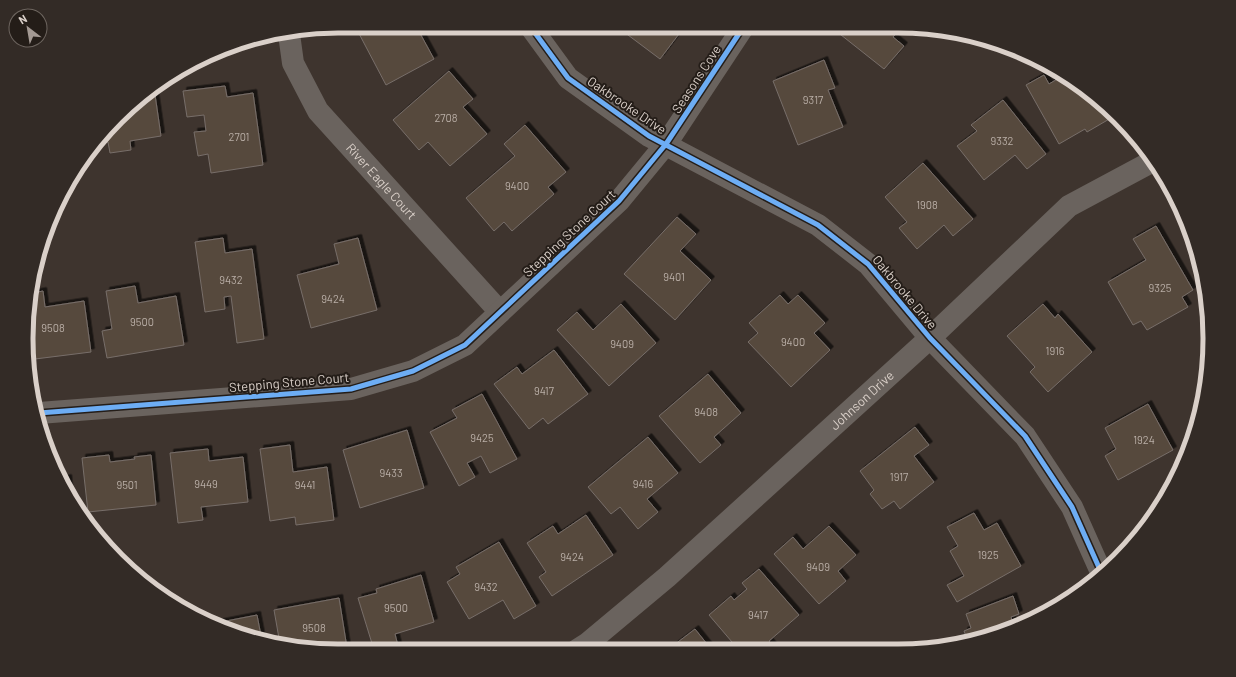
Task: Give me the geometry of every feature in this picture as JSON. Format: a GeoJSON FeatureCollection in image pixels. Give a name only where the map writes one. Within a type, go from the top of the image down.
{"type":"FeatureCollection","features":[{"type":"Feature","properties":{"kind":"street","name":"Oakbrooke Drive"},"geometry":{"type":"LineString","coordinates":[[535,33],[568,78],[649,136],[818,225],[868,264],[930,338],[1025,436],[1072,507],[1099,568]]}},
{"type":"Feature","properties":{"kind":"street","name":"Seasons Cove"},"geometry":{"type":"LineString","coordinates":[[666,144],[739,33]]}},
{"type":"Feature","properties":{"kind":"street","name":"River Eagle Court"},"geometry":{"type":"LineString","coordinates":[[289,37],[293,63],[318,111],[500,312]]}},
{"type":"Feature","properties":{"kind":"street","name":"Stepping Stone Court"},"geometry":{"type":"LineString","coordinates":[[42,412],[351,389],[413,371],[465,345],[620,201],[666,144]]}},
{"type":"Feature","properties":{"kind":"street","name":"Johnson Drive"},"geometry":{"type":"LineString","coordinates":[[586,644],[667,577],[930,338],[1069,206],[1148,163]]}},
{"type":"Feature","properties":{"kind":"building"},"geometry":{"type":"Polygon","coordinates":[[[359,33],[420,33],[434,59],[386,85],[359,33]]]}},
{"type":"Feature","properties":{"kind":"building"},"geometry":{"type":"Polygon","coordinates":[[[625,33],[680,33],[660,59],[625,33]]]}},
{"type":"Feature","properties":{"kind":"building"},"geometry":{"type":"Polygon","coordinates":[[[839,33],[896,33],[893,37],[904,46],[884,69],[839,33]]]}},
{"type":"Feature","properties":{"kind":"building"},"geometry":{"type":"Polygon","coordinates":[[[824,60],[835,88],[828,90],[843,127],[798,145],[773,81],[824,60]]]}},
{"type":"Feature","properties":{"kind":"building"},"geometry":{"type":"Polygon","coordinates":[[[449,71],[473,99],[463,107],[487,134],[450,166],[428,142],[419,150],[393,120],[449,71]]]}},
{"type":"Feature","properties":{"kind":"building"},"geometry":{"type":"Polygon","coordinates":[[[1044,75],[1049,84],[1058,79],[1083,96],[1110,119],[1087,132],[1085,129],[1059,144],[1026,85],[1044,75]]]}},
{"type":"Feature","properties":{"kind":"building"},"geometry":{"type":"Polygon","coordinates":[[[225,86],[227,97],[253,93],[263,165],[211,173],[208,154],[198,156],[194,132],[206,131],[204,115],[187,117],[183,91],[225,86]]]}},
{"type":"Feature","properties":{"kind":"building"},"geometry":{"type":"Polygon","coordinates":[[[155,95],[161,136],[130,141],[131,150],[110,153],[108,142],[104,143],[122,122],[155,95]]]}},
{"type":"Feature","properties":{"kind":"building"},"geometry":{"type":"Polygon","coordinates":[[[1003,100],[1046,154],[1027,169],[1015,155],[984,180],[957,146],[977,131],[971,125],[1003,100]]]}},
{"type":"Feature","properties":{"kind":"building"},"geometry":{"type":"Polygon","coordinates":[[[525,125],[566,172],[548,187],[554,194],[512,231],[504,222],[494,231],[466,198],[515,156],[504,144],[525,125]]]}},
{"type":"Feature","properties":{"kind":"building"},"geometry":{"type":"Polygon","coordinates":[[[923,163],[973,219],[953,236],[944,225],[917,249],[899,228],[907,222],[885,197],[923,163]]]}},
{"type":"Feature","properties":{"kind":"building"},"geometry":{"type":"Polygon","coordinates":[[[677,217],[696,234],[680,251],[711,280],[675,320],[624,274],[677,217]]]}},
{"type":"Feature","properties":{"kind":"building"},"geometry":{"type":"Polygon","coordinates":[[[1156,226],[1193,290],[1182,297],[1188,307],[1147,330],[1141,321],[1133,325],[1108,282],[1146,260],[1133,239],[1156,226]]]}},
{"type":"Feature","properties":{"kind":"building"},"geometry":{"type":"Polygon","coordinates":[[[223,238],[225,253],[252,249],[264,339],[237,343],[231,296],[224,297],[225,309],[205,312],[195,242],[223,238]]]}},
{"type":"Feature","properties":{"kind":"building"},"geometry":{"type":"Polygon","coordinates":[[[358,238],[377,310],[311,328],[297,275],[339,264],[334,244],[358,238]]]}},
{"type":"Feature","properties":{"kind":"building"},"geometry":{"type":"Polygon","coordinates":[[[135,286],[138,303],[176,296],[184,345],[107,358],[102,331],[112,329],[106,291],[135,286]]]}},
{"type":"Feature","properties":{"kind":"building"},"geometry":{"type":"Polygon","coordinates":[[[43,291],[45,307],[84,301],[91,352],[34,359],[33,338],[37,292],[43,291]]]}},
{"type":"Feature","properties":{"kind":"building"},"geometry":{"type":"Polygon","coordinates":[[[780,295],[788,304],[798,295],[825,323],[814,333],[830,350],[791,387],[748,342],[758,333],[749,323],[780,295]]]}},
{"type":"Feature","properties":{"kind":"building"},"geometry":{"type":"Polygon","coordinates":[[[621,304],[656,343],[609,386],[557,330],[577,312],[593,330],[621,304]]]}},
{"type":"Feature","properties":{"kind":"building"},"geometry":{"type":"Polygon","coordinates":[[[1043,304],[1055,318],[1058,314],[1092,352],[1048,392],[1030,372],[1035,367],[1007,336],[1043,304]]]}},
{"type":"Feature","properties":{"kind":"building"},"geometry":{"type":"Polygon","coordinates":[[[554,350],[588,394],[548,424],[543,418],[529,429],[494,384],[517,367],[522,374],[554,350]]]}},
{"type":"Feature","properties":{"kind":"building"},"geometry":{"type":"Polygon","coordinates":[[[708,374],[741,413],[714,437],[721,445],[700,463],[659,416],[708,374]]]}},
{"type":"Feature","properties":{"kind":"building"},"geometry":{"type":"Polygon","coordinates":[[[482,394],[517,459],[490,473],[481,456],[467,463],[475,477],[459,486],[430,432],[457,418],[452,410],[482,394]]]}},
{"type":"Feature","properties":{"kind":"building"},"geometry":{"type":"Polygon","coordinates":[[[1148,404],[1173,450],[1118,480],[1105,456],[1116,449],[1105,428],[1148,404]]]}},
{"type":"Feature","properties":{"kind":"building"},"geometry":{"type":"Polygon","coordinates":[[[915,427],[929,445],[914,456],[934,482],[900,509],[894,501],[882,509],[870,494],[874,490],[860,471],[915,427]]]}},
{"type":"Feature","properties":{"kind":"building"},"geometry":{"type":"Polygon","coordinates":[[[407,430],[424,488],[360,508],[343,450],[407,430]]]}},
{"type":"Feature","properties":{"kind":"building"},"geometry":{"type":"Polygon","coordinates":[[[648,437],[678,473],[647,499],[658,512],[638,529],[620,507],[611,514],[588,487],[648,437]]]}},
{"type":"Feature","properties":{"kind":"building"},"geometry":{"type":"Polygon","coordinates":[[[290,445],[293,472],[327,467],[334,520],[296,525],[295,517],[270,521],[260,449],[290,445]]]}},
{"type":"Feature","properties":{"kind":"building"},"geometry":{"type":"Polygon","coordinates":[[[208,449],[209,461],[243,457],[248,502],[201,507],[203,520],[178,523],[170,453],[208,449]]]}},
{"type":"Feature","properties":{"kind":"building"},"geometry":{"type":"Polygon","coordinates":[[[109,455],[110,462],[135,459],[134,457],[151,455],[156,505],[88,512],[82,458],[109,455]]]}},
{"type":"Feature","properties":{"kind":"building"},"geometry":{"type":"Polygon","coordinates":[[[974,513],[984,530],[997,523],[1021,566],[957,602],[947,585],[964,576],[950,551],[958,546],[947,527],[974,513]]]}},
{"type":"Feature","properties":{"kind":"building"},"geometry":{"type":"Polygon","coordinates":[[[586,515],[613,555],[552,596],[539,577],[546,572],[527,543],[553,526],[558,534],[586,515]]]}},
{"type":"Feature","properties":{"kind":"building"},"geometry":{"type":"Polygon","coordinates":[[[829,526],[856,555],[838,571],[846,581],[819,604],[774,554],[793,537],[803,549],[829,526]]]}},
{"type":"Feature","properties":{"kind":"building"},"geometry":{"type":"Polygon","coordinates":[[[499,542],[536,606],[514,619],[503,600],[469,619],[447,582],[460,574],[456,567],[499,542]]]}},
{"type":"Feature","properties":{"kind":"building"},"geometry":{"type":"Polygon","coordinates":[[[759,569],[799,615],[769,641],[772,644],[734,644],[709,615],[731,596],[734,600],[747,589],[742,583],[759,569]]]}},
{"type":"Feature","properties":{"kind":"building"},"geometry":{"type":"Polygon","coordinates":[[[421,575],[434,622],[395,634],[398,644],[372,644],[358,598],[377,593],[376,589],[421,575]]]}},
{"type":"Feature","properties":{"kind":"building"},"geometry":{"type":"Polygon","coordinates":[[[1013,596],[1019,614],[1011,617],[1013,622],[966,636],[964,631],[971,628],[966,614],[1013,596]]]}},
{"type":"Feature","properties":{"kind":"building"},"geometry":{"type":"Polygon","coordinates":[[[339,598],[346,644],[319,643],[279,638],[274,610],[339,598]]]}},
{"type":"Feature","properties":{"kind":"building"},"geometry":{"type":"Polygon","coordinates":[[[257,615],[261,634],[240,628],[223,622],[257,615]]]}},
{"type":"Feature","properties":{"kind":"building"},"geometry":{"type":"Polygon","coordinates":[[[695,629],[707,644],[675,644],[695,629]]]}},
{"type":"Feature","properties":{"kind":"cycle path"},"geometry":{"type":"LineString","coordinates":[[535,33],[568,78],[649,136],[818,225],[868,264],[930,338],[1025,436],[1072,507],[1099,568]]}},
{"type":"Feature","properties":{"kind":"cycle path"},"geometry":{"type":"LineString","coordinates":[[42,413],[351,389],[413,371],[465,345],[619,201],[666,144],[739,33]]}}]}
